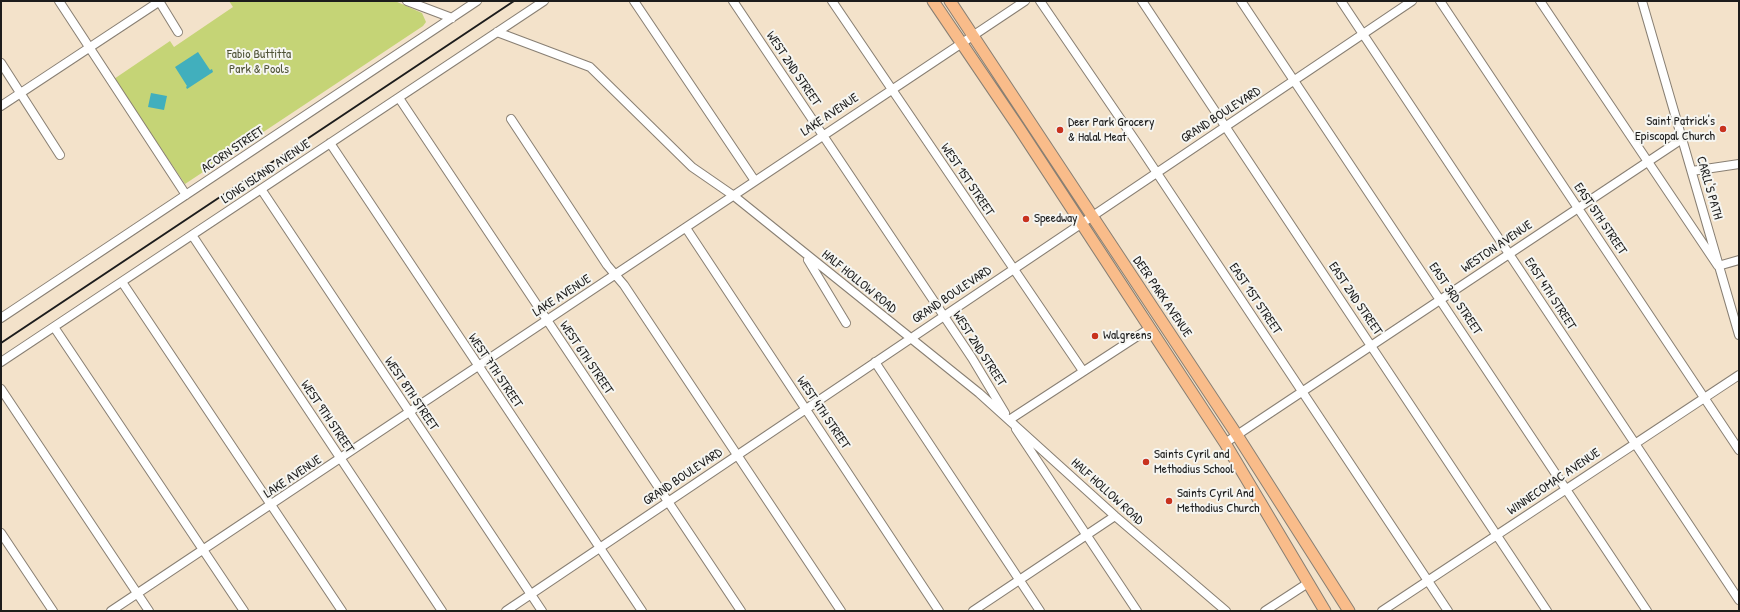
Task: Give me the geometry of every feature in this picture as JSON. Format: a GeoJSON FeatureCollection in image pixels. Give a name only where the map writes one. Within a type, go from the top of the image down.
{"type":"FeatureCollection","features":[{"type":"Feature","properties":{"kind":"main road","name":"DEER PARK AVENUE"},"geometry":{"type":"LineString","coordinates":[[933,1],[1019,128],[1080,224],[1225,443],[1325,611]]}},
{"type":"Feature","properties":{"kind":"main road","name":"DEER PARK AVENUE"},"geometry":{"type":"LineString","coordinates":[[950,1],[974,35],[1091,216],[1238,435],[1349,611]]}},
{"type":"Feature","properties":{"kind":"street"},"geometry":{"type":"LineString","coordinates":[[59,1],[186,195]]}},
{"type":"Feature","properties":{"kind":"street"},"geometry":{"type":"LineString","coordinates":[[1,106],[159,1],[178,32]]}},
{"type":"Feature","properties":{"kind":"street"},"geometry":{"type":"LineString","coordinates":[[407,1],[452,18]]}},
{"type":"Feature","properties":{"kind":"street","name":"ACORN STREET"},"geometry":{"type":"LineString","coordinates":[[1,318],[478,1]]}},
{"type":"Feature","properties":{"kind":"street","name":"LONG ISLAND AVENUE"},"geometry":{"type":"LineString","coordinates":[[1,362],[544,1]]}},
{"type":"Feature","properties":{"kind":"street"},"geometry":{"type":"LineString","coordinates":[[634,1],[754,181]]}},
{"type":"Feature","properties":{"kind":"street","name":"WEST 2ND STREET"},"geometry":{"type":"LineString","coordinates":[[733,1],[943,316],[1085,536],[1137,611]]}},
{"type":"Feature","properties":{"kind":"street","name":"WEST 1ST STREET"},"geometry":{"type":"LineString","coordinates":[[832,1],[1012,269],[1083,371]]}},
{"type":"Feature","properties":{"kind":"street","name":"LAKE AVENUE"},"geometry":{"type":"LineString","coordinates":[[111,611],[479,367],[891,89],[1025,1]]}},
{"type":"Feature","properties":{"kind":"street","name":"EAST 1ST STREET"},"geometry":{"type":"LineString","coordinates":[[1040,1],[1156,172],[1448,611]]}},
{"type":"Feature","properties":{"kind":"street","name":"EAST 2ND STREET"},"geometry":{"type":"LineString","coordinates":[[1142,1],[1547,611]]}},
{"type":"Feature","properties":{"kind":"street","name":"EAST 3RD STREET"},"geometry":{"type":"LineString","coordinates":[[1241,1],[1647,611]]}},
{"type":"Feature","properties":{"kind":"street","name":"EAST 4TH STREET"},"geometry":{"type":"LineString","coordinates":[[1341,1],[1739,600]]}},
{"type":"Feature","properties":{"kind":"street","name":"GRAND BOULEVARD"},"geometry":{"type":"LineString","coordinates":[[506,611],[909,338],[1412,1]]}},
{"type":"Feature","properties":{"kind":"street","name":"EAST 5TH STREET"},"geometry":{"type":"LineString","coordinates":[[1440,1],[1739,450]]}},
{"type":"Feature","properties":{"kind":"street"},"geometry":{"type":"LineString","coordinates":[[1540,1],[1646,162],[1718,266],[1739,260]]}},
{"type":"Feature","properties":{"kind":"street","name":"CARLL'S PATH"},"geometry":{"type":"LineString","coordinates":[[1642,1],[1739,335]]}},
{"type":"Feature","properties":{"kind":"street","name":"HALF HOLLOW ROAD"},"geometry":{"type":"LineString","coordinates":[[497,32],[590,67],[692,167],[734,196],[1010,420],[1115,516],[1226,611]]}},
{"type":"Feature","properties":{"kind":"street"},"geometry":{"type":"LineString","coordinates":[[1,63],[60,155]]}},
{"type":"Feature","properties":{"kind":"street","name":"WEST 6TH STREET"},"geometry":{"type":"LineString","coordinates":[[399,98],[741,611]]}},
{"type":"Feature","properties":{"kind":"street"},"geometry":{"type":"LineString","coordinates":[[511,119],[607,266],[616,275],[738,455],[841,611]]}},
{"type":"Feature","properties":{"kind":"street","name":"WESTON AVENUE"},"geometry":{"type":"LineString","coordinates":[[1225,443],[1682,139]]}},
{"type":"Feature","properties":{"kind":"street","name":"WEST 7TH STREET"},"geometry":{"type":"LineString","coordinates":[[330,143],[642,611]]}},
{"type":"Feature","properties":{"kind":"street"},"geometry":{"type":"LineString","coordinates":[[1692,171],[1739,164]]}},
{"type":"Feature","properties":{"kind":"street","name":"WEST 8TH STREET"},"geometry":{"type":"LineString","coordinates":[[261,189],[542,611]]}},
{"type":"Feature","properties":{"kind":"street","name":"WEST 4TH STREET"},"geometry":{"type":"LineString","coordinates":[[686,228],[939,611]]}},
{"type":"Feature","properties":{"kind":"street","name":"WEST 9TH STREET"},"geometry":{"type":"LineString","coordinates":[[192,235],[442,611]]}},
{"type":"Feature","properties":{"kind":"street"},"geometry":{"type":"LineString","coordinates":[[804,254],[846,323]]}},
{"type":"Feature","properties":{"kind":"street"},"geometry":{"type":"LineString","coordinates":[[122,282],[342,611]]}},
{"type":"Feature","properties":{"kind":"street"},"geometry":{"type":"LineString","coordinates":[[54,327],[244,611]]}},
{"type":"Feature","properties":{"kind":"street"},"geometry":{"type":"LineString","coordinates":[[1010,420],[1150,328]]}},
{"type":"Feature","properties":{"kind":"street"},"geometry":{"type":"LineString","coordinates":[[874,362],[1040,611]]}},
{"type":"Feature","properties":{"kind":"street","name":"WINNECOMAC AVENUE"},"geometry":{"type":"LineString","coordinates":[[1382,611],[1739,375]]}},
{"type":"Feature","properties":{"kind":"street"},"geometry":{"type":"LineString","coordinates":[[1,389],[149,611]]}},
{"type":"Feature","properties":{"kind":"street"},"geometry":{"type":"LineString","coordinates":[[973,611],[1115,516]]}},
{"type":"Feature","properties":{"kind":"street"},"geometry":{"type":"LineString","coordinates":[[1,533],[53,611]]}},
{"type":"Feature","properties":{"kind":"street"},"geometry":{"type":"LineString","coordinates":[[1266,611],[1308,583]]}},
{"type":"Feature","properties":{"kind":"green space","name":"Fabio Buttitta Park & Pools"},"geometry":{"type":"Polygon","coordinates":[[[229,1],[395,1],[422,13],[426,22],[423,26],[185,184],[114,79],[170,41],[174,47],[233,7],[229,1]]]}},
{"type":"Feature","properties":{"kind":"water"},"geometry":{"type":"Polygon","coordinates":[[[198,52],[213,72],[187,89],[187,86],[175,67],[198,52]]]}},
{"type":"Feature","properties":{"kind":"water"},"geometry":{"type":"Polygon","coordinates":[[[151,93],[167,96],[164,110],[148,107],[151,93]]]}},
{"type":"Feature","properties":{"kind":"railway"},"geometry":{"type":"LineString","coordinates":[[1,343],[514,1]]}},
{"type":"Feature","properties":{"kind":"place","name":"Saint Patrick's Episcopal Church"},"geometry":{"type":"Point","coordinates":[1723,129]}},
{"type":"Feature","properties":{"kind":"place","name":"Deer Park Grocery & Halal Meat"},"geometry":{"type":"Point","coordinates":[1060,130]}},
{"type":"Feature","properties":{"kind":"place","name":"Speedway"},"geometry":{"type":"Point","coordinates":[1026,219]}},
{"type":"Feature","properties":{"kind":"place","name":"Walgreens"},"geometry":{"type":"Point","coordinates":[1095,336]}},
{"type":"Feature","properties":{"kind":"place","name":"Saints Cyril and Methodius School"},"geometry":{"type":"Point","coordinates":[1146,462]}},
{"type":"Feature","properties":{"kind":"place","name":"Saints Cyril And Methodius Church"},"geometry":{"type":"Point","coordinates":[1169,501]}}]}
